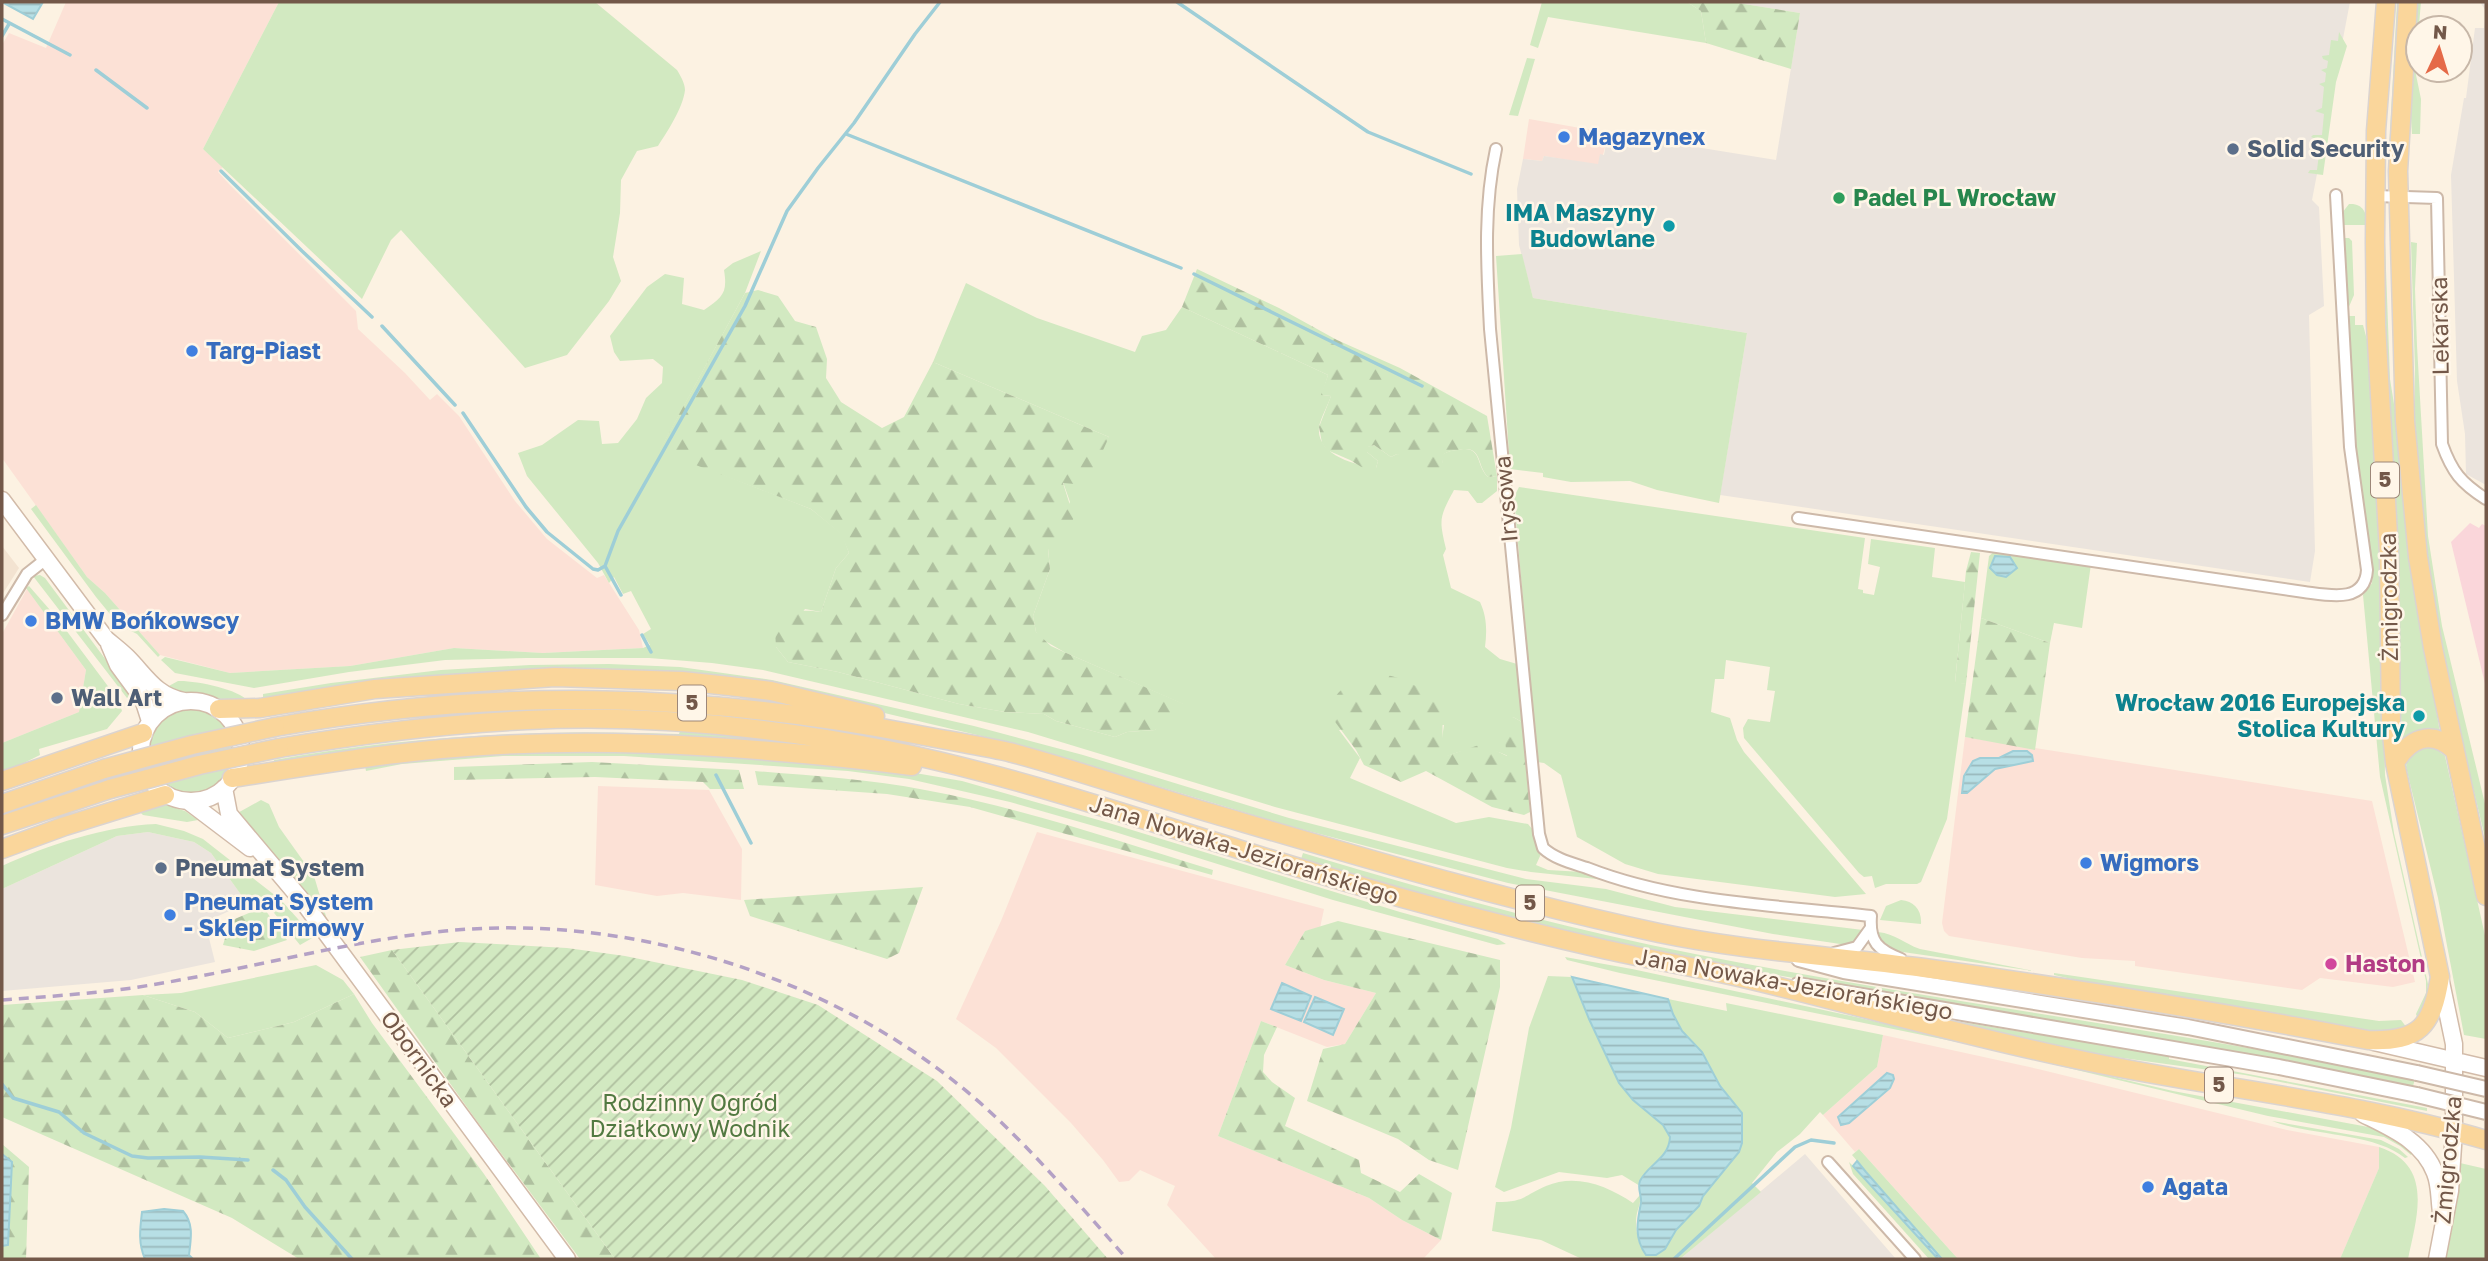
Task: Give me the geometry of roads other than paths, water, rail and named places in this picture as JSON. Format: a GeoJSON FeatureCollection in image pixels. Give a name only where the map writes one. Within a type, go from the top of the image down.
{"type":"FeatureCollection","features":[{"type":"Feature","properties":{"kind":"main road","name":"Żmigrodzka"},"geometry":{"type":"LineString","coordinates":[[2386,2],[2376,131],[2375,196],[2376,325],[2389,553],[2391,725],[2395,763],[2453,1030],[2455,1062],[2450,1191],[2437,1259]]}},
{"type":"Feature","properties":{"kind":"main road","name":"Żmigrodzka"},"geometry":{"type":"LineString","coordinates":[[2408,2],[2398,197],[2402,346],[2409,462],[2422,583],[2453,749],[2486,895]]}},
{"type":"Feature","properties":{"kind":"main road"},"geometry":{"type":"LineString","coordinates":[[2,500],[106,639],[118,665],[143,699],[146,727],[142,746],[145,769],[155,786],[165,795],[188,802],[205,799],[228,783],[241,761],[240,736],[233,723],[219,709]]}},
{"type":"Feature","properties":{"kind":"main road"},"geometry":{"type":"LineString","coordinates":[[106,639],[128,658],[159,692],[219,709],[253,709],[375,690],[451,683],[555,677],[682,681],[771,691],[934,730],[999,750]]}},
{"type":"Feature","properties":{"kind":"main road","name":"Jana Nowaka-Jeziorańskiego"},"geometry":{"type":"LineString","coordinates":[[2,804],[104,769],[192,745],[275,727],[424,706],[557,698],[712,704],[794,713],[999,750],[1127,785],[1200,810],[1336,850],[1501,895],[1665,934],[1771,949]]}},
{"type":"Feature","properties":{"kind":"main road"},"geometry":{"type":"LineString","coordinates":[[2,780],[146,727],[167,706],[184,701]]}},
{"type":"Feature","properties":{"kind":"main road","name":"Jana Nowaka-Jeziorańskiego"},"geometry":{"type":"LineString","coordinates":[[2,825],[110,789],[199,765],[355,735],[529,719],[606,719],[689,724],[803,736],[889,750],[977,771],[1124,813],[1356,886],[1465,916],[1628,955],[1741,978]]}},
{"type":"Feature","properties":{"kind":"main road"},"geometry":{"type":"LineString","coordinates":[[2395,763],[2403,750],[2417,739],[2440,740],[2453,749]]}},
{"type":"Feature","properties":{"kind":"main road"},"geometry":{"type":"LineString","coordinates":[[228,783],[387,755],[479,746],[553,743],[707,748],[977,771]]}},
{"type":"Feature","properties":{"kind":"main road","name":"Obornicka"},"geometry":{"type":"LineString","coordinates":[[228,783],[229,814],[304,903],[567,1259]]}},
{"type":"Feature","properties":{"kind":"main road"},"geometry":{"type":"LineString","coordinates":[[2,849],[65,825],[165,795]]}},
{"type":"Feature","properties":{"kind":"main road","name":"Obornicka"},"geometry":{"type":"LineString","coordinates":[[188,802],[267,861]]}},
{"type":"Feature","properties":{"kind":"main road","name":"5"},"geometry":{"type":"LineString","coordinates":[[1771,949],[1922,967],[2184,1006],[2368,1040]]}},
{"type":"Feature","properties":{"kind":"main road","name":"Żmigrodzka"},"geometry":{"type":"LineString","coordinates":[[2368,1040],[2399,1040],[2422,1028],[2436,1004],[2440,977]]}},
{"type":"Feature","properties":{"kind":"main road","name":"5"},"geometry":{"type":"LineString","coordinates":[[1741,978],[2086,1061],[2352,1108],[2486,1140]]}},
{"type":"Feature","properties":{"kind":"main road"},"geometry":{"type":"LineString","coordinates":[[2368,1040],[2486,1068]]}},
{"type":"Feature","properties":{"kind":"main road"},"geometry":{"type":"LineString","coordinates":[[2352,1108],[2398,1131],[2428,1160],[2438,1181],[2443,1233]]}},
{"type":"Feature","properties":{"kind":"street","name":"Irysowa"},"geometry":{"type":"LineString","coordinates":[[1496,149],[1489,183],[1486,246],[1490,329],[1539,834],[1543,848],[1597,873],[1681,894],[1871,916],[1870,929]]}},
{"type":"Feature","properties":{"kind":"street"},"geometry":{"type":"LineString","coordinates":[[1798,518],[2304,593],[2333,596],[2355,593],[2364,584],[2367,570],[2350,447],[2336,195]]}},
{"type":"Feature","properties":{"kind":"street","name":"Lekarska"},"geometry":{"type":"LineString","coordinates":[[2375,196],[2438,198],[2442,444],[2450,465],[2464,484],[2486,499]]}},
{"type":"Feature","properties":{"kind":"street"},"geometry":{"type":"LineString","coordinates":[[2,615],[27,574],[46,559]]}},
{"type":"Feature","properties":{"kind":"street"},"geometry":{"type":"LineString","coordinates":[[1824,955],[1857,947],[1870,929],[1881,950],[1922,967]]}},
{"type":"Feature","properties":{"kind":"street","name":"Jana Nowaka-Jeziorańskiego"},"geometry":{"type":"LineString","coordinates":[[1771,949],[1844,971],[2188,1027],[2486,1089]]}},
{"type":"Feature","properties":{"kind":"street","name":"Jana Nowaka-Jeziorańskiego"},"geometry":{"type":"LineString","coordinates":[[1741,978],[1817,987],[2200,1053],[2417,1095],[2486,1112]]}},
{"type":"Feature","properties":{"kind":"street"},"geometry":{"type":"LineString","coordinates":[[1828,1162],[1915,1259]]}},
{"type":"Feature","properties":{"kind":"water"},"geometry":{"type":"Polygon","coordinates":[[[2,2],[43,2],[33,19],[2,2]]]}},
{"type":"Feature","properties":{"kind":"water"},"geometry":{"type":"Polygon","coordinates":[[[1995,556],[2010,557],[2017,568],[2006,577],[1997,575],[1990,568],[1995,556]]]}},
{"type":"Feature","properties":{"kind":"water"},"geometry":{"type":"Polygon","coordinates":[[[2013,751],[2027,751],[2032,755],[2033,761],[1995,769],[1967,793],[1962,793],[1964,776],[1973,761],[1980,758],[1999,758],[2013,751]]]}},
{"type":"Feature","properties":{"kind":"water"},"geometry":{"type":"Polygon","coordinates":[[[1572,977],[1668,999],[1682,1031],[1702,1052],[1720,1086],[1742,1113],[1742,1143],[1739,1152],[1703,1196],[1699,1206],[1676,1230],[1665,1249],[1656,1255],[1646,1255],[1638,1236],[1641,1200],[1639,1184],[1666,1151],[1670,1137],[1663,1125],[1633,1100],[1619,1083],[1572,977]]]}},
{"type":"Feature","properties":{"kind":"water"},"geometry":{"type":"Polygon","coordinates":[[[1282,983],[1311,996],[1301,1021],[1271,1009],[1282,983]]]}},
{"type":"Feature","properties":{"kind":"water"},"geometry":{"type":"Polygon","coordinates":[[[1315,997],[1344,1009],[1333,1035],[1304,1022],[1315,997]]]}},
{"type":"Feature","properties":{"kind":"water"},"geometry":{"type":"Polygon","coordinates":[[[1887,1073],[1893,1075],[1894,1079],[1890,1088],[1849,1123],[1841,1125],[1838,1117],[1887,1073]]]}},
{"type":"Feature","properties":{"kind":"water"},"geometry":{"type":"Polygon","coordinates":[[[2,1154],[12,1162],[8,1245],[2,1246],[2,1154]]]}},
{"type":"Feature","properties":{"kind":"water"},"geometry":{"type":"Polygon","coordinates":[[[1857,1161],[1942,1259],[1938,1259],[1853,1166],[1857,1161]]]}},
{"type":"Feature","properties":{"kind":"water"},"geometry":{"type":"Polygon","coordinates":[[[164,1209],[183,1211],[189,1221],[189,1255],[193,1259],[145,1259],[140,1242],[142,1212],[164,1209]]]}},
{"type":"Feature","properties":{"kind":"waterway"},"geometry":{"type":"LineString","coordinates":[[621,595],[605,566],[618,531],[745,306],[787,211],[940,2]]}},
{"type":"Feature","properties":{"kind":"waterway"},"geometry":{"type":"LineString","coordinates":[[1177,2],[1368,132],[1471,174]]}},
{"type":"Feature","properties":{"kind":"waterway"},"geometry":{"type":"LineString","coordinates":[[2,19],[70,55]]}},
{"type":"Feature","properties":{"kind":"waterway"},"geometry":{"type":"LineString","coordinates":[[2,36],[9,24]]}},
{"type":"Feature","properties":{"kind":"waterway"},"geometry":{"type":"LineString","coordinates":[[96,70],[147,108]]}},
{"type":"Feature","properties":{"kind":"waterway"},"geometry":{"type":"LineString","coordinates":[[846,134],[1181,268]]}},
{"type":"Feature","properties":{"kind":"waterway"},"geometry":{"type":"LineString","coordinates":[[221,171],[372,317]]}},
{"type":"Feature","properties":{"kind":"waterway"},"geometry":{"type":"LineString","coordinates":[[1194,274],[1422,386]]}},
{"type":"Feature","properties":{"kind":"waterway"},"geometry":{"type":"LineString","coordinates":[[382,326],[455,405]]}},
{"type":"Feature","properties":{"kind":"waterway"},"geometry":{"type":"LineString","coordinates":[[463,413],[526,507],[547,532],[593,569],[598,570],[605,566]]}},
{"type":"Feature","properties":{"kind":"waterway"},"geometry":{"type":"LineString","coordinates":[[642,635],[651,652]]}},
{"type":"Feature","properties":{"kind":"waterway"},"geometry":{"type":"LineString","coordinates":[[716,775],[751,843]]}},
{"type":"Feature","properties":{"kind":"waterway"},"geometry":{"type":"LineString","coordinates":[[2,1084],[13,1098],[59,1112],[84,1133],[132,1156],[248,1160]]}},
{"type":"Feature","properties":{"kind":"waterway"},"geometry":{"type":"LineString","coordinates":[[1674,1259],[1795,1147],[1811,1140],[1834,1143]]}},
{"type":"Feature","properties":{"kind":"waterway"},"geometry":{"type":"LineString","coordinates":[[273,1170],[286,1180],[305,1207],[352,1259]]}},
{"type":"Feature","properties":{"kind":"railway"},"geometry":{"type":"LineString","coordinates":[[2,1000],[138,987],[373,941],[445,931],[517,928],[590,933],[663,945],[734,964],[803,991],[869,1024],[931,1064],[1006,1127],[1127,1259]]}},
{"type":"Feature","properties":{"kind":"place","name":"Magazynex"},"geometry":{"type":"Point","coordinates":[1564,137]}},
{"type":"Feature","properties":{"kind":"place","name":"Solid Security"},"geometry":{"type":"Point","coordinates":[2233,149]}},
{"type":"Feature","properties":{"kind":"place","name":"Padel PL Wrocław"},"geometry":{"type":"Point","coordinates":[1839,198]}},
{"type":"Feature","properties":{"kind":"place","name":"IMA Maszyny Budowlane"},"geometry":{"type":"Point","coordinates":[1669,226]}},
{"type":"Feature","properties":{"kind":"place","name":"Targ-Piast"},"geometry":{"type":"Point","coordinates":[192,351]}},
{"type":"Feature","properties":{"kind":"place","name":"BMW Bońkowscy"},"geometry":{"type":"Point","coordinates":[31,621]}},
{"type":"Feature","properties":{"kind":"place","name":"Wall Art"},"geometry":{"type":"Point","coordinates":[57,698]}},
{"type":"Feature","properties":{"kind":"place","name":"Wrocław 2016 Europejska Stolica Kultury"},"geometry":{"type":"Point","coordinates":[2419,716]}},
{"type":"Feature","properties":{"kind":"place","name":"Wigmors"},"geometry":{"type":"Point","coordinates":[2086,863]}},
{"type":"Feature","properties":{"kind":"place","name":"Pneumat System"},"geometry":{"type":"Point","coordinates":[161,868]}},
{"type":"Feature","properties":{"kind":"place","name":"Pneumat System - Sklep Firmowy"},"geometry":{"type":"Point","coordinates":[170,915]}},
{"type":"Feature","properties":{"kind":"place","name":"Haston"},"geometry":{"type":"Point","coordinates":[2331,964]}},
{"type":"Feature","properties":{"kind":"place","name":"Agata"},"geometry":{"type":"Point","coordinates":[2148,1187]}},
{"type":"Feature","properties":{"kind":"park label","name":"Rodzinny Ogród Działkowy Wodnik"},"geometry":{"type":"Point","coordinates":[690,1116]}}]}
